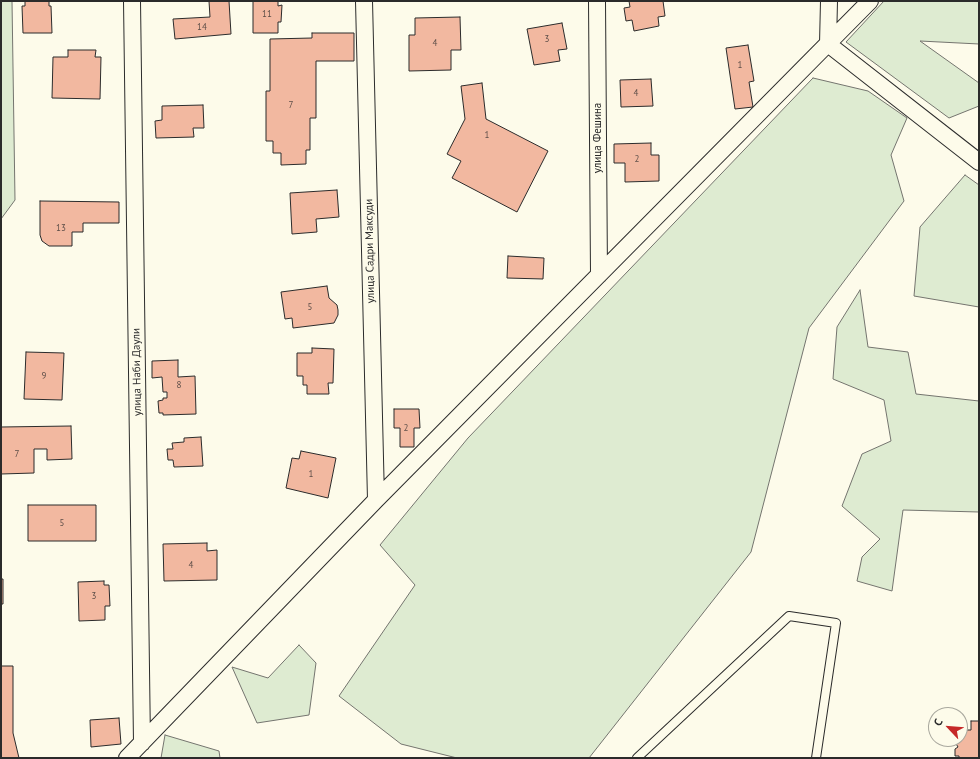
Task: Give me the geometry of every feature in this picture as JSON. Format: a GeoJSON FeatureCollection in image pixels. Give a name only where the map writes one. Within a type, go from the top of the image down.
{"type":"FeatureCollection","features":[{"type":"Feature","properties":{"kind":"street","name":"улица Наби Даули"},"geometry":{"type":"LineString","coordinates":[[132,1],[142,743]]}},
{"type":"Feature","properties":{"kind":"street","name":"улица Садри Максуди"},"geometry":{"type":"LineString","coordinates":[[364,1],[376,500]]}},
{"type":"Feature","properties":{"kind":"street","name":"улица Фешина"},"geometry":{"type":"LineString","coordinates":[[597,1],[599,275]]}},
{"type":"Feature","properties":{"kind":"street"},"geometry":{"type":"LineString","coordinates":[[828,44],[829,1]]}},
{"type":"Feature","properties":{"kind":"street"},"geometry":{"type":"LineString","coordinates":[[127,758],[376,500],[870,1]]}},
{"type":"Feature","properties":{"kind":"street"},"geometry":{"type":"LineString","coordinates":[[828,44],[979,162]]}},
{"type":"Feature","properties":{"kind":"lane"},"geometry":{"type":"LineString","coordinates":[[637,758],[789,616],[836,623],[816,758]]}},
{"type":"Feature","properties":{"kind":"green space"},"geometry":{"type":"Polygon","coordinates":[[[1,1],[12,1],[15,200],[1,219],[1,1]]]}},
{"type":"Feature","properties":{"kind":"green space"},"geometry":{"type":"Polygon","coordinates":[[[884,1],[979,1],[979,44],[920,41],[979,83],[979,106],[949,118],[846,42],[884,1]]]}},
{"type":"Feature","properties":{"kind":"green space"},"geometry":{"type":"Polygon","coordinates":[[[813,78],[868,91],[907,118],[891,155],[904,201],[809,328],[751,552],[589,758],[457,758],[401,744],[339,696],[415,585],[380,545],[468,438],[813,78]]]}},
{"type":"Feature","properties":{"kind":"green space"},"geometry":{"type":"Polygon","coordinates":[[[965,175],[979,185],[979,307],[914,296],[920,227],[965,175]]]}},
{"type":"Feature","properties":{"kind":"green space"},"geometry":{"type":"Polygon","coordinates":[[[860,290],[868,347],[908,352],[916,394],[979,401],[979,512],[903,510],[892,591],[857,581],[862,557],[880,539],[842,506],[862,454],[891,441],[884,400],[833,379],[837,327],[860,290]]]}},
{"type":"Feature","properties":{"kind":"green space"},"geometry":{"type":"Polygon","coordinates":[[[299,645],[316,663],[309,715],[257,723],[232,667],[268,678],[299,645]]]}},
{"type":"Feature","properties":{"kind":"green space"},"geometry":{"type":"Polygon","coordinates":[[[165,735],[219,751],[220,758],[161,758],[165,735]]]}},
{"type":"Feature","properties":{"kind":"building"},"geometry":{"type":"Polygon","coordinates":[[[25,1],[49,1],[49,6],[51,6],[52,33],[23,33],[22,6],[25,6],[25,1]]]}},
{"type":"Feature","properties":{"kind":"building"},"geometry":{"type":"Polygon","coordinates":[[[209,1],[229,1],[231,34],[175,39],[173,19],[210,17],[209,1]]]}},
{"type":"Feature","properties":{"kind":"building"},"geometry":{"type":"Polygon","coordinates":[[[253,1],[278,1],[278,6],[282,5],[281,22],[278,22],[278,33],[253,33],[253,1]]]}},
{"type":"Feature","properties":{"kind":"building"},"geometry":{"type":"Polygon","coordinates":[[[629,1],[663,1],[665,16],[658,17],[659,26],[634,31],[632,20],[626,21],[624,8],[630,7],[629,1]]]}},
{"type":"Feature","properties":{"kind":"building"},"geometry":{"type":"Polygon","coordinates":[[[460,17],[461,50],[451,50],[451,70],[409,71],[409,35],[415,35],[415,18],[460,17]]]}},
{"type":"Feature","properties":{"kind":"building"},"geometry":{"type":"Polygon","coordinates":[[[562,23],[567,49],[558,50],[560,61],[534,65],[527,29],[562,23]]]}},
{"type":"Feature","properties":{"kind":"building"},"geometry":{"type":"Polygon","coordinates":[[[312,33],[354,33],[354,61],[316,61],[316,118],[310,118],[310,150],[306,150],[306,164],[281,165],[281,153],[273,153],[273,141],[266,141],[266,91],[270,91],[270,39],[312,38],[312,33]]]}},
{"type":"Feature","properties":{"kind":"building"},"geometry":{"type":"Polygon","coordinates":[[[748,45],[754,81],[749,82],[753,107],[735,109],[726,48],[748,45]]]}},
{"type":"Feature","properties":{"kind":"building"},"geometry":{"type":"Polygon","coordinates":[[[68,50],[96,50],[95,57],[101,57],[100,99],[52,98],[53,57],[68,57],[68,50]]]}},
{"type":"Feature","properties":{"kind":"building"},"geometry":{"type":"Polygon","coordinates":[[[651,79],[653,106],[621,107],[620,80],[651,79]]]}},
{"type":"Feature","properties":{"kind":"building"},"geometry":{"type":"Polygon","coordinates":[[[482,83],[486,119],[548,151],[517,212],[452,178],[461,161],[447,154],[465,119],[461,86],[482,83]]]}},
{"type":"Feature","properties":{"kind":"building"},"geometry":{"type":"Polygon","coordinates":[[[203,105],[204,128],[193,128],[194,137],[156,138],[155,121],[162,120],[162,106],[203,105]]]}},
{"type":"Feature","properties":{"kind":"building"},"geometry":{"type":"Polygon","coordinates":[[[651,143],[651,155],[659,155],[659,181],[625,182],[625,163],[614,163],[614,144],[651,143]]]}},
{"type":"Feature","properties":{"kind":"building"},"geometry":{"type":"Polygon","coordinates":[[[337,190],[339,217],[316,219],[317,232],[292,234],[290,193],[337,190]]]}},
{"type":"Feature","properties":{"kind":"building"},"geometry":{"type":"Polygon","coordinates":[[[40,201],[119,202],[119,223],[83,223],[83,232],[72,232],[72,246],[49,246],[42,241],[40,235],[40,201]]]}},
{"type":"Feature","properties":{"kind":"building"},"geometry":{"type":"Polygon","coordinates":[[[508,256],[544,258],[543,279],[507,278],[508,256]]]}},
{"type":"Feature","properties":{"kind":"building"},"geometry":{"type":"Polygon","coordinates":[[[327,286],[329,298],[337,305],[338,310],[338,315],[334,323],[293,328],[292,318],[285,319],[281,292],[327,286]]]}},
{"type":"Feature","properties":{"kind":"building"},"geometry":{"type":"Polygon","coordinates":[[[312,348],[334,349],[333,383],[328,383],[329,394],[307,394],[307,385],[303,385],[303,376],[297,376],[297,353],[312,353],[312,348]]]}},
{"type":"Feature","properties":{"kind":"building"},"geometry":{"type":"Polygon","coordinates":[[[26,352],[64,353],[62,400],[24,399],[26,352]]]}},
{"type":"Feature","properties":{"kind":"building"},"geometry":{"type":"Polygon","coordinates":[[[178,360],[178,377],[195,376],[196,414],[163,415],[163,413],[159,413],[158,401],[163,400],[163,398],[167,398],[167,392],[163,392],[162,377],[152,378],[152,361],[178,360]]]}},
{"type":"Feature","properties":{"kind":"building"},"geometry":{"type":"Polygon","coordinates":[[[394,409],[419,409],[420,428],[414,428],[414,447],[400,447],[400,428],[394,428],[394,409]]]}},
{"type":"Feature","properties":{"kind":"building"},"geometry":{"type":"Polygon","coordinates":[[[71,426],[72,459],[47,460],[47,449],[34,449],[34,473],[1,474],[1,427],[71,426]]]}},
{"type":"Feature","properties":{"kind":"building"},"geometry":{"type":"Polygon","coordinates":[[[201,437],[203,466],[174,467],[173,460],[168,460],[167,449],[173,449],[172,443],[184,442],[184,438],[201,437]]]}},
{"type":"Feature","properties":{"kind":"building"},"geometry":{"type":"Polygon","coordinates":[[[301,451],[336,458],[328,498],[286,488],[292,458],[299,459],[301,451]]]}},
{"type":"Feature","properties":{"kind":"building"},"geometry":{"type":"Polygon","coordinates":[[[28,505],[96,505],[96,541],[28,541],[28,505]]]}},
{"type":"Feature","properties":{"kind":"building"},"geometry":{"type":"Polygon","coordinates":[[[207,543],[207,551],[217,550],[217,580],[164,581],[163,544],[207,543]]]}},
{"type":"Feature","properties":{"kind":"building"},"geometry":{"type":"Polygon","coordinates":[[[1,579],[3,579],[3,604],[1,604],[1,579]]]}},
{"type":"Feature","properties":{"kind":"building"},"geometry":{"type":"Polygon","coordinates":[[[104,581],[104,585],[109,585],[110,606],[105,606],[105,620],[79,621],[78,582],[104,581]]]}},
{"type":"Feature","properties":{"kind":"building"},"geometry":{"type":"Polygon","coordinates":[[[1,666],[13,666],[13,733],[19,758],[1,758],[1,666]]]}},
{"type":"Feature","properties":{"kind":"building"},"geometry":{"type":"Polygon","coordinates":[[[119,718],[121,744],[91,747],[90,720],[119,718]]]}},
{"type":"Feature","properties":{"kind":"building"},"geometry":{"type":"Polygon","coordinates":[[[971,721],[979,721],[979,758],[959,758],[959,756],[955,756],[955,749],[958,747],[968,747],[968,730],[971,730],[971,721]]]}}]}
